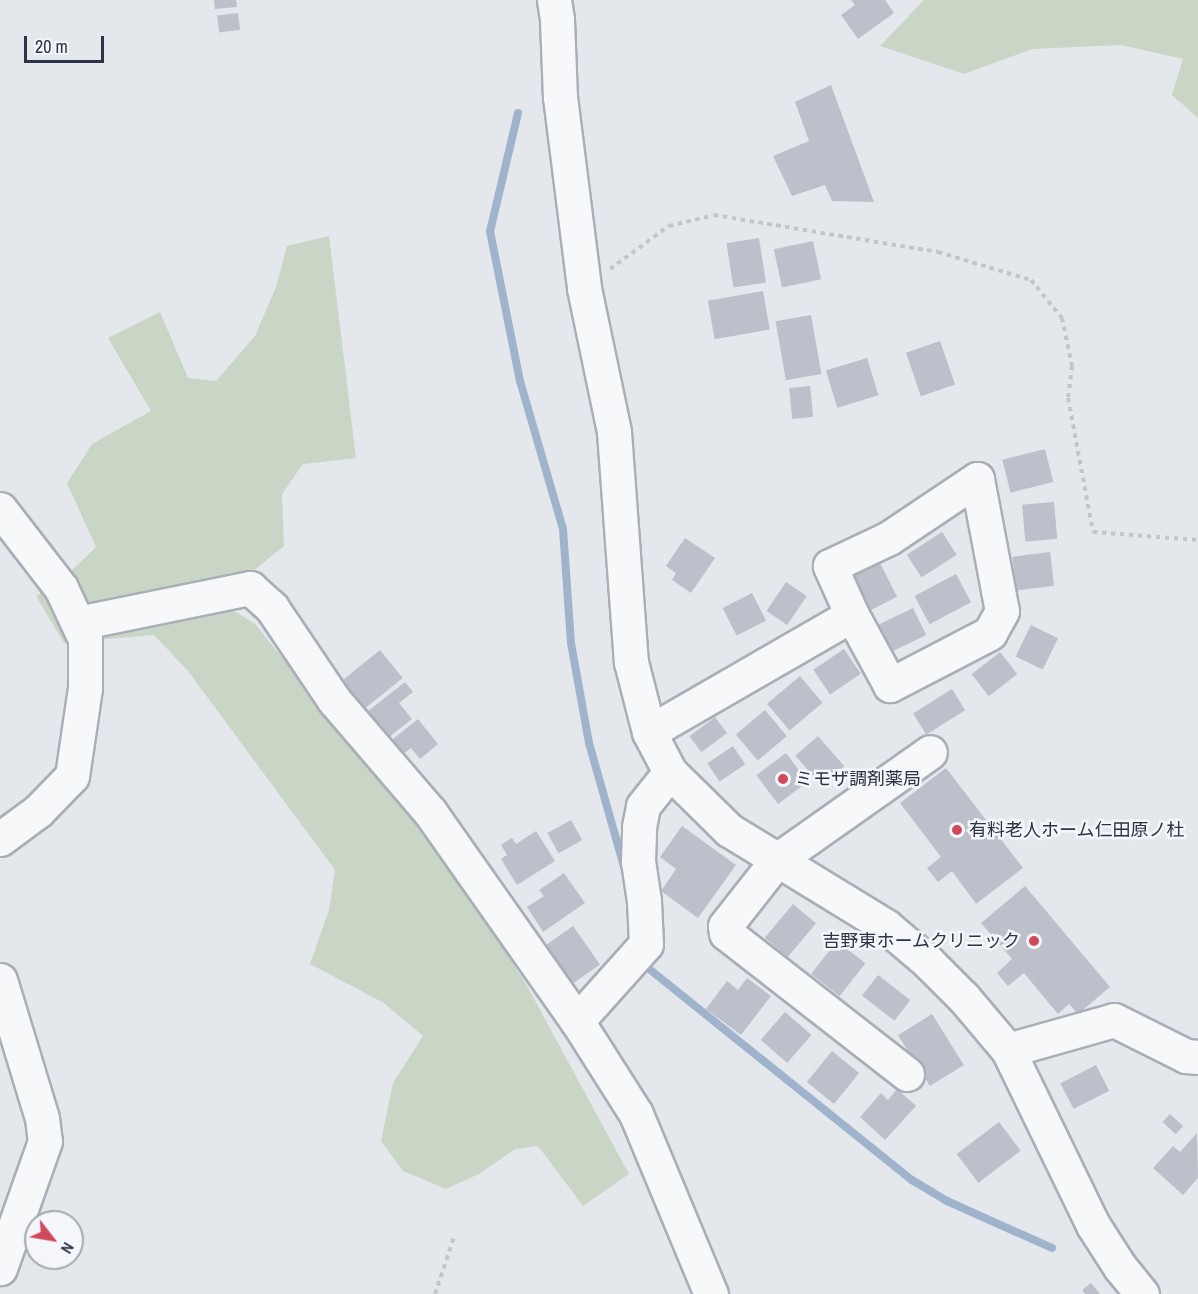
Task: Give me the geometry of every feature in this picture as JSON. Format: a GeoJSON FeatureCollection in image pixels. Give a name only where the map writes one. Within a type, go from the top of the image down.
{"type":"FeatureCollection","features":[{"type":"Feature","properties":{"kind":"street"},"geometry":{"type":"LineString","coordinates":[[554,0],[560,97],[584,288],[614,432],[631,662],[649,732],[670,772],[729,830],[887,927],[942,977],[1008,1050],[1093,1225],[1120,1267],[1142,1294]]}},
{"type":"Feature","properties":{"kind":"street"},"geometry":{"type":"LineString","coordinates":[[977,479],[1002,611],[990,633],[890,685],[852,615],[830,566],[889,538],[977,479]]}},
{"type":"Feature","properties":{"kind":"street"},"geometry":{"type":"LineString","coordinates":[[0,509],[61,588],[85,639],[85,688],[72,776],[38,812],[0,839]]}},
{"type":"Feature","properties":{"kind":"street"},"geometry":{"type":"LineString","coordinates":[[78,623],[250,588],[272,608],[334,700],[430,812],[577,1021],[636,1114],[711,1294]]}},
{"type":"Feature","properties":{"kind":"street"},"geometry":{"type":"LineString","coordinates":[[649,732],[852,615]]}},
{"type":"Feature","properties":{"kind":"street"},"geometry":{"type":"LineString","coordinates":[[907,1074],[726,933],[725,926],[777,860],[930,752]]}},
{"type":"Feature","properties":{"kind":"street"},"geometry":{"type":"LineString","coordinates":[[577,1021],[646,944],[644,901],[638,861],[639,827],[644,806],[670,772]]}},
{"type":"Feature","properties":{"kind":"street"},"geometry":{"type":"LineString","coordinates":[[0,980],[42,1119],[45,1141],[0,1268]]}},
{"type":"Feature","properties":{"kind":"street"},"geometry":{"type":"LineString","coordinates":[[1008,1050],[1114,1020],[1186,1056],[1198,1057]]}},
{"type":"Feature","properties":{"kind":"path"},"geometry":{"type":"LineString","coordinates":[[584,288],[669,226],[714,215],[938,252],[1031,280],[1062,318],[1072,366],[1068,398],[1093,532],[1198,540]]}},
{"type":"Feature","properties":{"kind":"path"},"geometry":{"type":"LineString","coordinates":[[435,1294],[454,1237]]}},
{"type":"Feature","properties":{"kind":"green space"},"geometry":{"type":"Polygon","coordinates":[[[924,0],[1198,0],[1198,118],[1172,95],[1183,59],[1121,45],[1032,49],[964,74],[880,46],[924,0]]]}},
{"type":"Feature","properties":{"kind":"green space"},"geometry":{"type":"Polygon","coordinates":[[[329,236],[356,458],[303,464],[282,494],[284,546],[217,600],[255,624],[331,718],[425,827],[526,984],[629,1174],[583,1206],[538,1146],[515,1149],[479,1174],[446,1189],[403,1171],[381,1141],[393,1083],[423,1036],[384,1003],[310,964],[329,910],[335,870],[188,671],[154,635],[64,643],[36,596],[69,573],[96,547],[67,483],[92,444],[151,411],[108,338],[160,312],[188,378],[216,381],[255,336],[276,287],[287,246],[329,236]]]}},
{"type":"Feature","properties":{"kind":"building"},"geometry":{"type":"Polygon","coordinates":[[[214,0],[236,0],[237,7],[215,9],[214,0]]]}},
{"type":"Feature","properties":{"kind":"building"},"geometry":{"type":"Polygon","coordinates":[[[851,0],[885,0],[894,13],[858,39],[841,15],[855,5],[851,0]]]}},
{"type":"Feature","properties":{"kind":"building"},"geometry":{"type":"Polygon","coordinates":[[[238,13],[240,30],[219,32],[217,16],[238,13]]]}},
{"type":"Feature","properties":{"kind":"building"},"geometry":{"type":"Polygon","coordinates":[[[831,85],[874,202],[832,201],[825,185],[792,196],[773,156],[809,141],[795,102],[831,85]]]}},
{"type":"Feature","properties":{"kind":"building"},"geometry":{"type":"Polygon","coordinates":[[[759,238],[766,282],[733,288],[726,243],[759,238]]]}},
{"type":"Feature","properties":{"kind":"building"},"geometry":{"type":"Polygon","coordinates":[[[813,241],[821,279],[782,287],[774,249],[813,241]]]}},
{"type":"Feature","properties":{"kind":"building"},"geometry":{"type":"Polygon","coordinates":[[[763,291],[770,329],[715,339],[708,301],[763,291]]]}},
{"type":"Feature","properties":{"kind":"building"},"geometry":{"type":"Polygon","coordinates":[[[811,315],[821,374],[786,380],[776,321],[811,315]]]}},
{"type":"Feature","properties":{"kind":"building"},"geometry":{"type":"Polygon","coordinates":[[[940,341],[955,384],[921,396],[906,353],[940,341]]]}},
{"type":"Feature","properties":{"kind":"building"},"geometry":{"type":"Polygon","coordinates":[[[867,358],[878,395],[837,408],[826,371],[867,358]]]}},
{"type":"Feature","properties":{"kind":"building"},"geometry":{"type":"Polygon","coordinates":[[[810,386],[813,417],[792,419],[789,388],[810,386]]]}},
{"type":"Feature","properties":{"kind":"building"},"geometry":{"type":"Polygon","coordinates":[[[1045,449],[1053,482],[1011,493],[1002,460],[1045,449]]]}},
{"type":"Feature","properties":{"kind":"building"},"geometry":{"type":"Polygon","coordinates":[[[1054,502],[1057,539],[1025,542],[1022,505],[1054,502]]]}},
{"type":"Feature","properties":{"kind":"building"},"geometry":{"type":"Polygon","coordinates":[[[942,532],[957,555],[921,578],[907,555],[942,532]]]}},
{"type":"Feature","properties":{"kind":"building"},"geometry":{"type":"Polygon","coordinates":[[[685,538],[715,558],[691,593],[672,580],[676,573],[666,566],[685,538]]]}},
{"type":"Feature","properties":{"kind":"building"},"geometry":{"type":"Polygon","coordinates":[[[1050,552],[1054,586],[1016,590],[1012,557],[1050,552]]]}},
{"type":"Feature","properties":{"kind":"building"},"geometry":{"type":"Polygon","coordinates":[[[879,561],[897,597],[867,612],[849,576],[879,561]]]}},
{"type":"Feature","properties":{"kind":"building"},"geometry":{"type":"Polygon","coordinates":[[[956,574],[971,602],[930,624],[915,596],[956,574]]]}},
{"type":"Feature","properties":{"kind":"building"},"geometry":{"type":"Polygon","coordinates":[[[786,582],[807,596],[787,625],[766,611],[786,582]]]}},
{"type":"Feature","properties":{"kind":"building"},"geometry":{"type":"Polygon","coordinates":[[[752,593],[766,621],[737,636],[723,608],[752,593]]]}},
{"type":"Feature","properties":{"kind":"building"},"geometry":{"type":"Polygon","coordinates":[[[913,608],[926,635],[884,656],[871,629],[913,608]]]}},
{"type":"Feature","properties":{"kind":"building"},"geometry":{"type":"Polygon","coordinates":[[[1031,625],[1058,638],[1043,670],[1016,656],[1031,625]]]}},
{"type":"Feature","properties":{"kind":"building"},"geometry":{"type":"Polygon","coordinates":[[[844,649],[861,674],[830,695],[813,670],[844,649]]]}},
{"type":"Feature","properties":{"kind":"building"},"geometry":{"type":"Polygon","coordinates":[[[380,650],[403,678],[363,710],[340,682],[380,650]]]}},
{"type":"Feature","properties":{"kind":"building"},"geometry":{"type":"Polygon","coordinates":[[[1000,652],[1017,674],[989,696],[972,674],[1000,652]]]}},
{"type":"Feature","properties":{"kind":"building"},"geometry":{"type":"Polygon","coordinates":[[[800,676],[822,703],[790,730],[767,704],[800,676]]]}},
{"type":"Feature","properties":{"kind":"building"},"geometry":{"type":"Polygon","coordinates":[[[405,682],[413,692],[399,703],[412,719],[384,741],[363,715],[405,682]]]}},
{"type":"Feature","properties":{"kind":"building"},"geometry":{"type":"Polygon","coordinates":[[[952,689],[965,710],[926,735],[913,713],[952,689]]]}},
{"type":"Feature","properties":{"kind":"building"},"geometry":{"type":"Polygon","coordinates":[[[765,710],[787,736],[758,760],[736,734],[765,710]]]}},
{"type":"Feature","properties":{"kind":"building"},"geometry":{"type":"Polygon","coordinates":[[[715,717],[727,733],[701,752],[689,736],[715,717]]]}},
{"type":"Feature","properties":{"kind":"building"},"geometry":{"type":"Polygon","coordinates":[[[418,719],[438,744],[420,759],[411,748],[399,757],[388,743],[418,719]]]}},
{"type":"Feature","properties":{"kind":"building"},"geometry":{"type":"Polygon","coordinates":[[[818,736],[844,766],[822,786],[795,756],[818,736]]]}},
{"type":"Feature","properties":{"kind":"building"},"geometry":{"type":"Polygon","coordinates":[[[733,746],[745,764],[720,782],[707,763],[733,746]]]}},
{"type":"Feature","properties":{"kind":"building","name":"ミモザ調剤薬局"},"geometry":{"type":"Polygon","coordinates":[[[786,753],[808,782],[778,804],[756,775],[786,753]]]}},
{"type":"Feature","properties":{"kind":"building","name":"有料老人ホーム仁田原ノ杜"},"geometry":{"type":"Polygon","coordinates":[[[946,768],[1023,868],[976,904],[952,871],[938,882],[927,868],[941,857],[900,803],[946,768]]]}},
{"type":"Feature","properties":{"kind":"building"},"geometry":{"type":"Polygon","coordinates":[[[571,820],[582,840],[559,853],[547,833],[571,820]]]}},
{"type":"Feature","properties":{"kind":"building"},"geometry":{"type":"Polygon","coordinates":[[[682,826],[736,865],[698,918],[661,891],[676,869],[660,857],[682,826]]]}},
{"type":"Feature","properties":{"kind":"building"},"geometry":{"type":"Polygon","coordinates":[[[536,831],[555,861],[517,885],[501,859],[507,855],[501,845],[512,838],[516,844],[536,831]]]}},
{"type":"Feature","properties":{"kind":"building"},"geometry":{"type":"Polygon","coordinates":[[[564,873],[585,903],[543,932],[527,907],[544,896],[539,890],[564,873]]]}},
{"type":"Feature","properties":{"kind":"building","name":"吉野東ホームクリニック"},"geometry":{"type":"Polygon","coordinates":[[[1025,886],[1110,987],[1078,1014],[1069,1004],[1058,1014],[1024,973],[1008,986],[997,973],[1012,959],[981,923],[1025,886]]]}},
{"type":"Feature","properties":{"kind":"building"},"geometry":{"type":"Polygon","coordinates":[[[793,904],[816,923],[788,957],[765,938],[793,904]]]}},
{"type":"Feature","properties":{"kind":"building"},"geometry":{"type":"Polygon","coordinates":[[[573,926],[600,965],[570,986],[543,947],[573,926]]]}},
{"type":"Feature","properties":{"kind":"building"},"geometry":{"type":"Polygon","coordinates":[[[837,941],[865,963],[840,996],[811,974],[837,941]]]}},
{"type":"Feature","properties":{"kind":"building"},"geometry":{"type":"Polygon","coordinates":[[[878,975],[910,1000],[894,1021],[862,995],[878,975]]]}},
{"type":"Feature","properties":{"kind":"building"},"geometry":{"type":"Polygon","coordinates":[[[747,978],[771,996],[741,1035],[706,1009],[727,981],[738,990],[747,978]]]}},
{"type":"Feature","properties":{"kind":"building"},"geometry":{"type":"Polygon","coordinates":[[[785,1012],[811,1035],[787,1063],[761,1040],[785,1012]]]}},
{"type":"Feature","properties":{"kind":"building"},"geometry":{"type":"Polygon","coordinates":[[[932,1014],[964,1065],[930,1086],[898,1035],[932,1014]]]}},
{"type":"Feature","properties":{"kind":"building"},"geometry":{"type":"Polygon","coordinates":[[[832,1051],[859,1073],[834,1104],[807,1082],[832,1051]]]}},
{"type":"Feature","properties":{"kind":"building"},"geometry":{"type":"Polygon","coordinates":[[[1096,1065],[1109,1091],[1074,1109],[1060,1083],[1096,1065]]]}},
{"type":"Feature","properties":{"kind":"building"},"geometry":{"type":"Polygon","coordinates":[[[897,1089],[916,1106],[885,1140],[860,1117],[881,1093],[888,1100],[897,1089]]]}},
{"type":"Feature","properties":{"kind":"building"},"geometry":{"type":"Polygon","coordinates":[[[1170,1114],[1183,1126],[1176,1134],[1162,1122],[1170,1114]]]}},
{"type":"Feature","properties":{"kind":"building"},"geometry":{"type":"Polygon","coordinates":[[[999,1122],[1021,1151],[978,1183],[957,1154],[999,1122]]]}},
{"type":"Feature","properties":{"kind":"building"},"geometry":{"type":"Polygon","coordinates":[[[1197,1133],[1198,1178],[1183,1195],[1153,1168],[1173,1146],[1180,1152],[1197,1133]]]}},
{"type":"Feature","properties":{"kind":"building"},"geometry":{"type":"Polygon","coordinates":[[[1091,1283],[1100,1294],[1085,1294],[1082,1290],[1091,1283]]]}},
{"type":"Feature","properties":{"kind":"waterway"},"geometry":{"type":"LineString","coordinates":[[518,113],[490,231],[520,381],[563,529],[571,643],[589,743],[625,870]]}},
{"type":"Feature","properties":{"kind":"waterway"},"geometry":{"type":"LineString","coordinates":[[643,964],[912,1180],[947,1201],[1052,1248]]}},
{"type":"Feature","properties":{"kind":"place","name":"ミモザ調剤薬局"},"geometry":{"type":"Point","coordinates":[783,779]}},
{"type":"Feature","properties":{"kind":"place","name":"有料老人ホーム仁田原ノ杜"},"geometry":{"type":"Point","coordinates":[957,830]}},
{"type":"Feature","properties":{"kind":"place","name":"吉野東ホームクリニック"},"geometry":{"type":"Point","coordinates":[1034,941]}}]}
